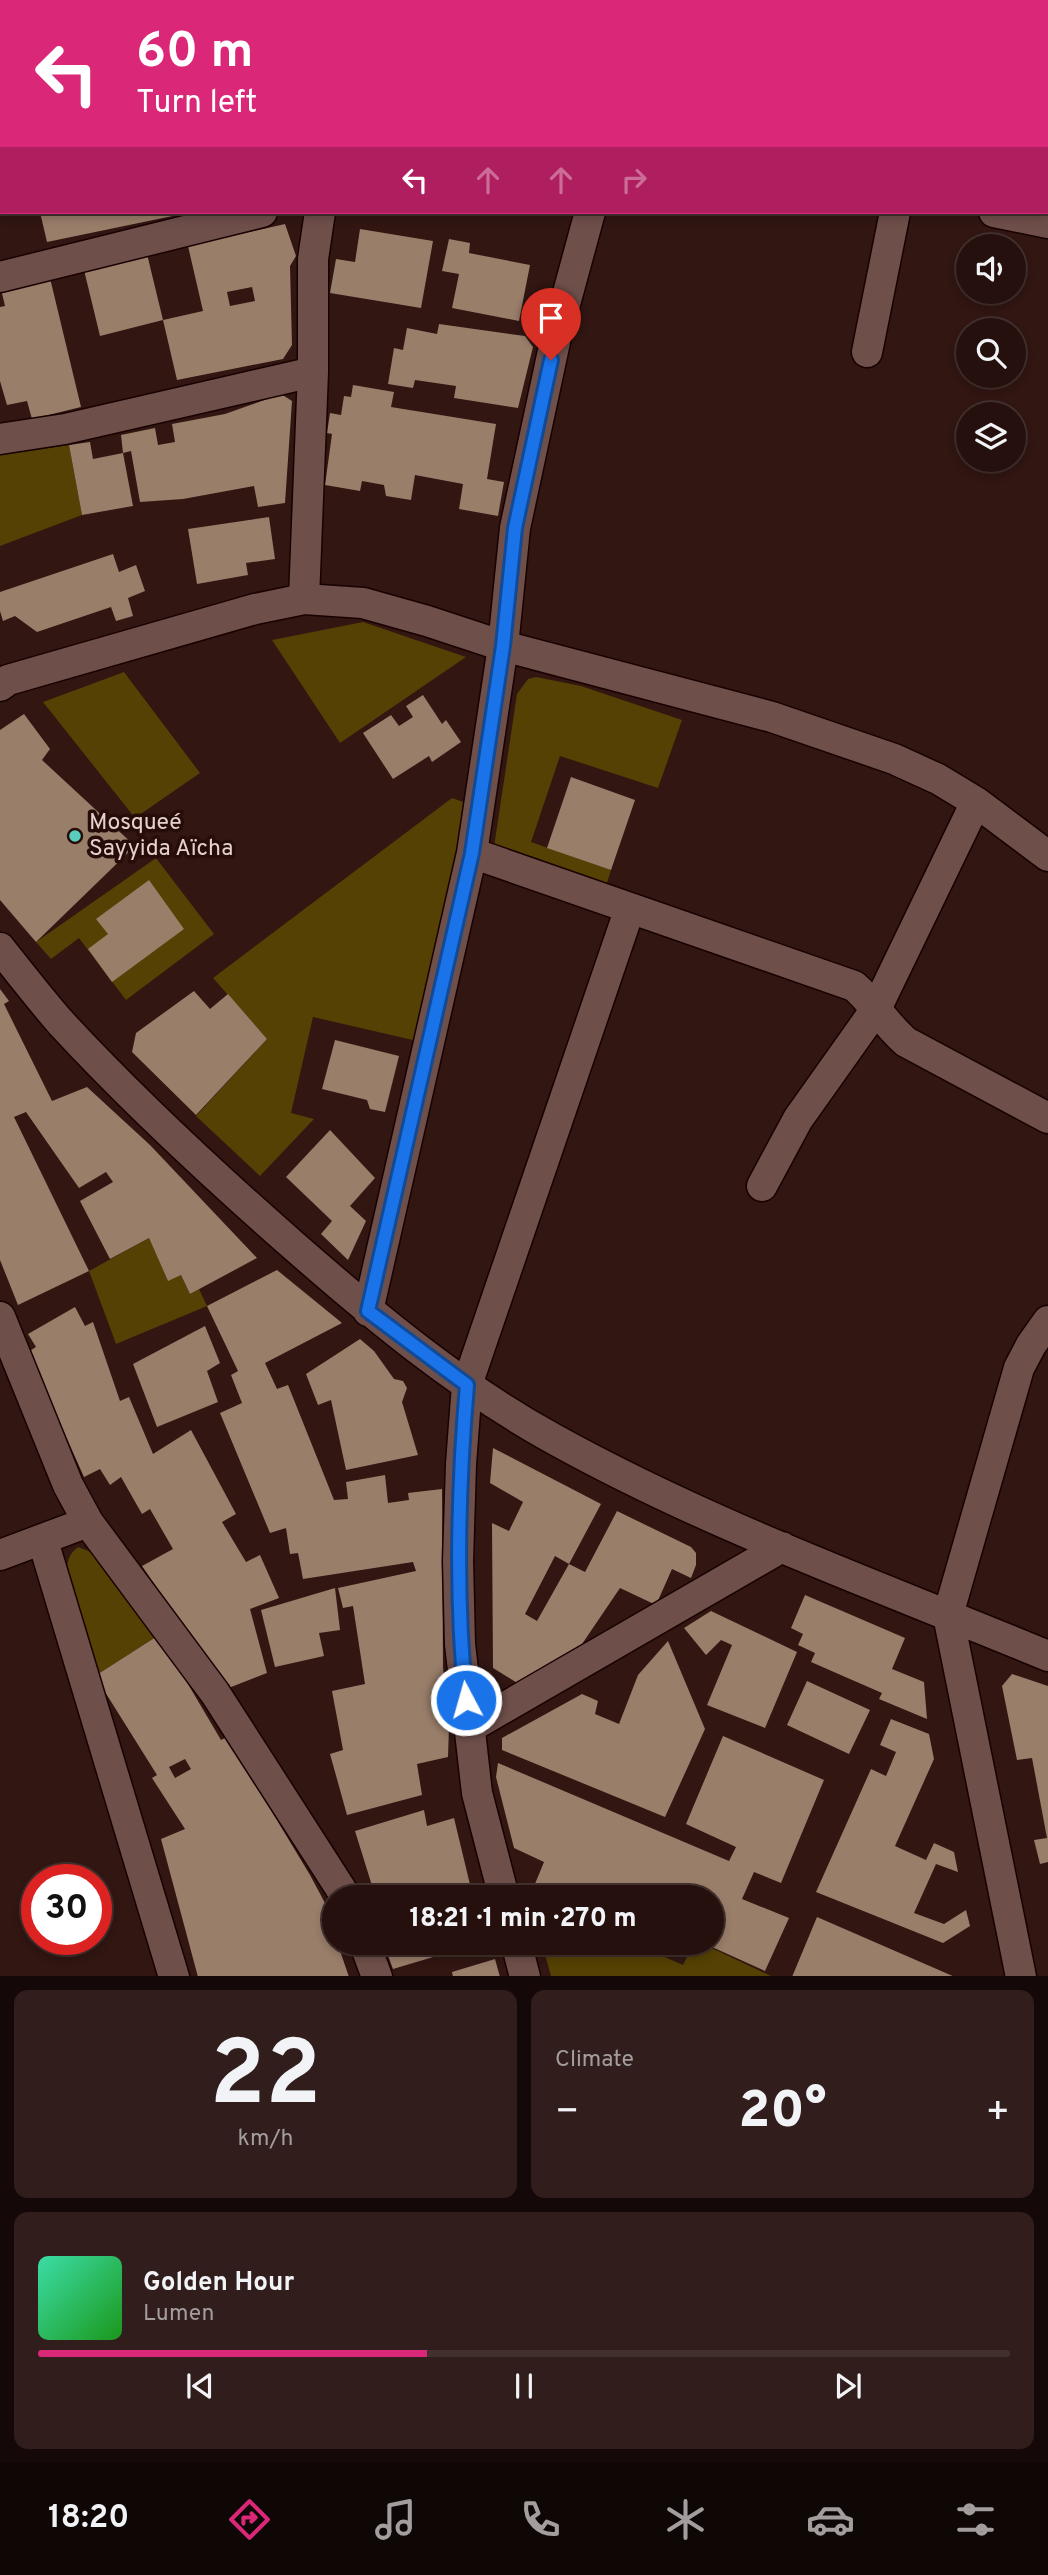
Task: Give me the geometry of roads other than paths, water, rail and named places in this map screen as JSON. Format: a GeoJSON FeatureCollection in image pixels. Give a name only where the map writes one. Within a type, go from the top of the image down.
{"type":"FeatureCollection","features":[{"type":"Feature","properties":{"kind":"street"},"geometry":{"type":"LineString","coordinates":[[0,277],[254,214]]}},
{"type":"Feature","properties":{"kind":"street"},"geometry":{"type":"LineString","coordinates":[[304,599],[313,372],[313,259],[320,214]]}},
{"type":"Feature","properties":{"kind":"street"},"geometry":{"type":"LineString","coordinates":[[368,1311],[472,853],[503,646],[515,528],[556,337],[589,214]]}},
{"type":"Feature","properties":{"kind":"street"},"geometry":{"type":"LineString","coordinates":[[867,352],[895,214]]}},
{"type":"Feature","properties":{"kind":"street"},"geometry":{"type":"LineString","coordinates":[[1009,214],[1048,223]]}},
{"type":"Feature","properties":{"kind":"street"},"geometry":{"type":"LineString","coordinates":[[0,439],[65,429],[313,372]]}},
{"type":"Feature","properties":{"kind":"street"},"geometry":{"type":"LineString","coordinates":[[3,677],[255,608],[304,599],[363,603],[503,646],[772,717],[894,759],[938,779],[976,802],[1048,856]]}},
{"type":"Feature","properties":{"kind":"street"},"geometry":{"type":"LineString","coordinates":[[762,1186],[798,1119],[876,1009],[976,802]]}},
{"type":"Feature","properties":{"kind":"street"},"geometry":{"type":"LineString","coordinates":[[472,853],[853,986],[866,996],[888,1027],[906,1042],[1048,1118]]}},
{"type":"Feature","properties":{"kind":"street"},"geometry":{"type":"LineString","coordinates":[[502,1885],[477,1793],[460,1644],[458,1562],[467,1385],[630,908]]}},
{"type":"Feature","properties":{"kind":"street"},"geometry":{"type":"LineString","coordinates":[[0,948],[61,1022],[144,1108],[229,1189],[368,1311],[467,1385],[551,1437],[644,1486],[782,1547],[1048,1656]]}},
{"type":"Feature","properties":{"kind":"street"},"geometry":{"type":"LineString","coordinates":[[0,1317],[68,1485],[88,1522],[215,1693],[338,1885]]}},
{"type":"Feature","properties":{"kind":"street"},"geometry":{"type":"LineString","coordinates":[[1021,1976],[948,1615],[1019,1368],[1048,1321]]}},
{"type":"Feature","properties":{"kind":"street"},"geometry":{"type":"LineString","coordinates":[[0,1555],[88,1522]]}},
{"type":"Feature","properties":{"kind":"street"},"geometry":{"type":"LineString","coordinates":[[43,1541],[174,1976]]}},
{"type":"Feature","properties":{"kind":"street"},"geometry":{"type":"LineString","coordinates":[[469,1728],[782,1547]]}},
{"type":"Feature","properties":{"kind":"street"},"geometry":{"type":"LineString","coordinates":[[369,1955],[377,1976]]}},
{"type":"Feature","properties":{"kind":"street"},"geometry":{"type":"LineString","coordinates":[[519,1955],[525,1976]]}},
{"type":"Feature","properties":{"kind":"place","name":"Mosqueé Sayyida Aïcha"},"geometry":{"type":"Point","coordinates":[75,836]}}]}
